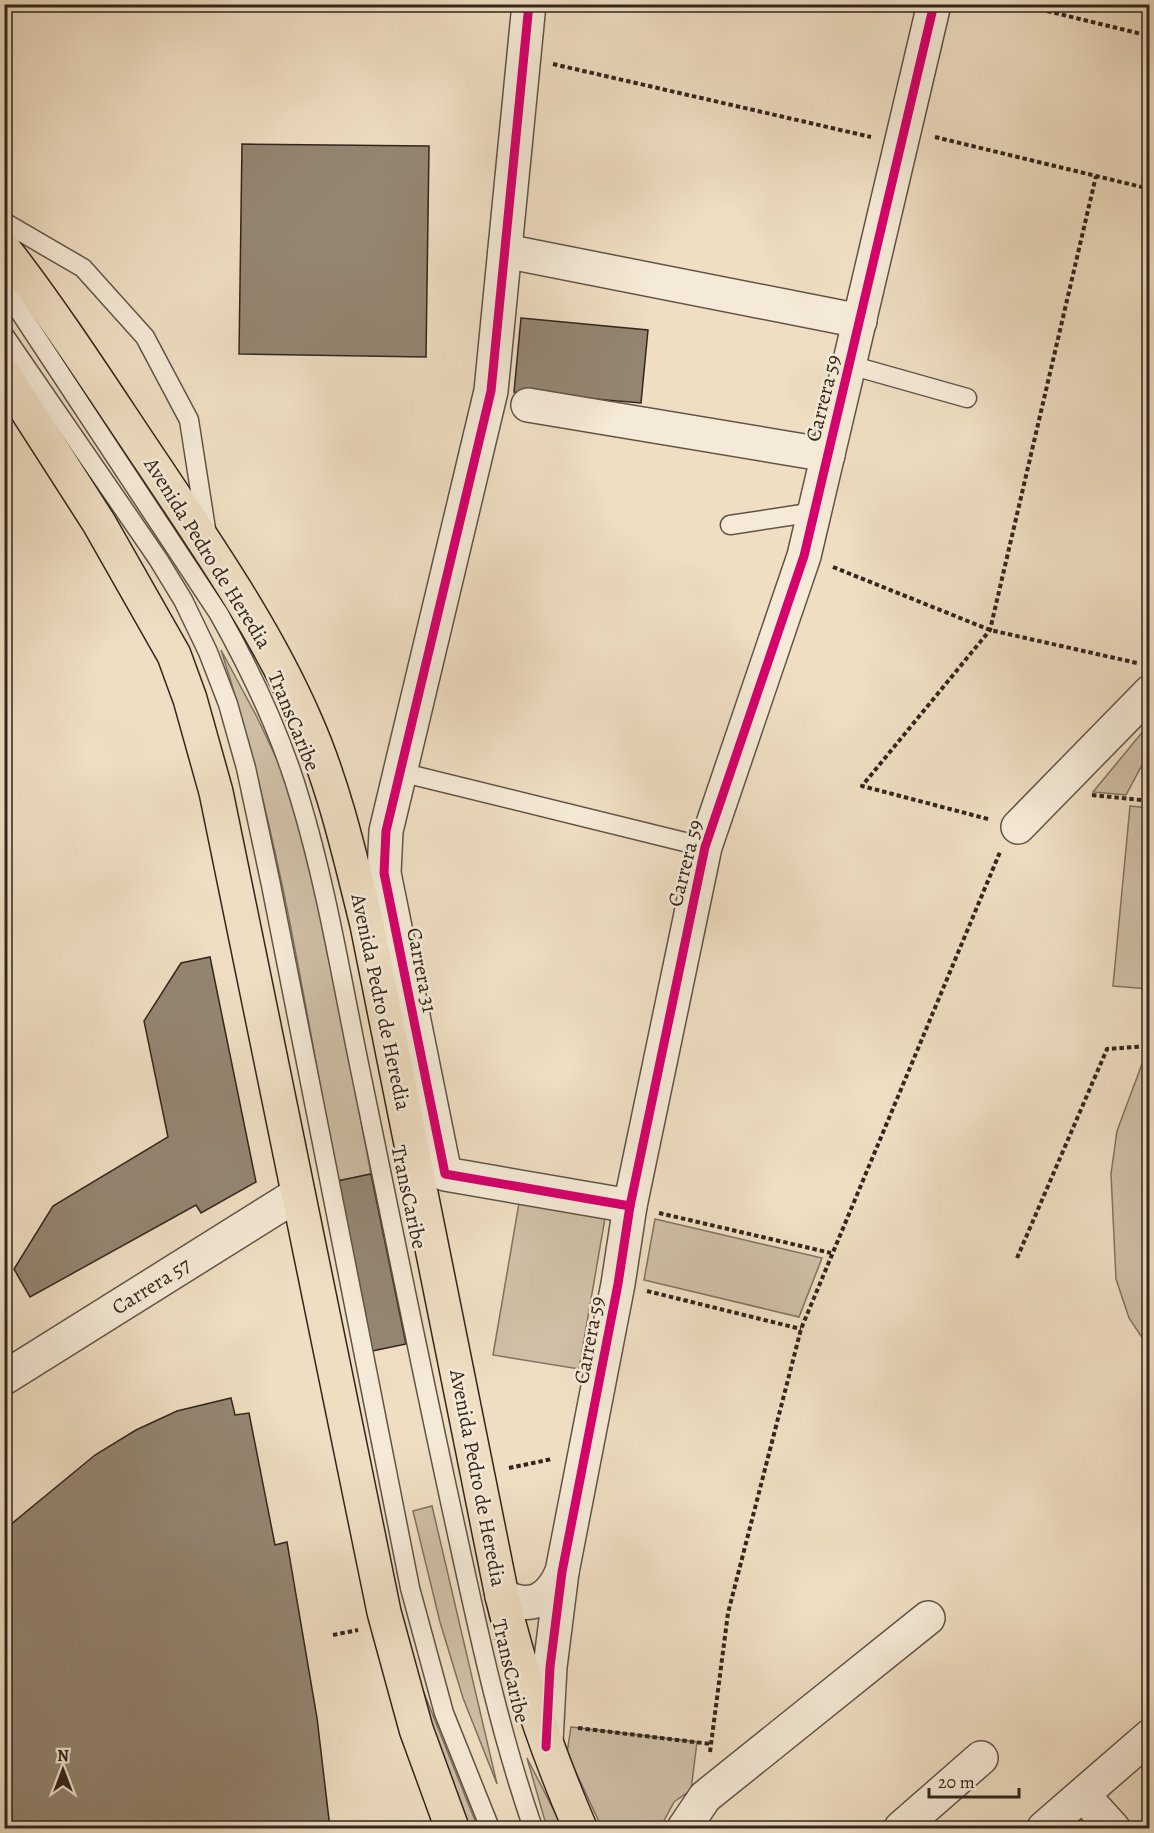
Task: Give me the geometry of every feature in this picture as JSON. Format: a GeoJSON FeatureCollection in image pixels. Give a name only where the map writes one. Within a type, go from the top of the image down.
{"type":"FeatureCollection","features":[{"type":"Feature","properties":{"kind":"highway","name":"Avenida Pedro de Heredia"},"geometry":{"type":"LineString","coordinates":[[4,249],[68,337],[211,551],[273,657],[306,720],[350,856],[369,937],[502,1596],[525,1685],[580,1828]]}},
{"type":"Feature","properties":{"kind":"highway"},"geometry":{"type":"LineString","coordinates":[[4,375],[33,416],[151,610],[174,655],[190,699],[216,792],[384,1612],[416,1729],[452,1828]]}},
{"type":"Feature","properties":{"kind":"street","name":"Carrera 31"},"geometry":{"type":"LineString","coordinates":[[529,4],[491,391],[386,831],[384,873],[446,1174],[630,1206]]}},
{"type":"Feature","properties":{"kind":"street","name":"Carrera 59"},"geometry":{"type":"LineString","coordinates":[[546,1736],[555,1619],[562,1572],[618,1284],[630,1206],[705,847],[804,556],[934,4]]}},
{"type":"Feature","properties":{"kind":"street"},"geometry":{"type":"LineString","coordinates":[[505,251],[860,321]]}},
{"type":"Feature","properties":{"kind":"street"},"geometry":{"type":"LineString","coordinates":[[528,405],[828,456]]}},
{"type":"Feature","properties":{"kind":"street"},"geometry":{"type":"LineString","coordinates":[[1009,840],[1144,677]]}},
{"type":"Feature","properties":{"kind":"street","name":"Carrera 57"},"geometry":{"type":"LineString","coordinates":[[4,1378],[298,1194]]}},
{"type":"Feature","properties":{"kind":"street","name":"Carrera 59"},"geometry":{"type":"LineString","coordinates":[[502,1596],[516,1603],[531,1603],[546,1597],[556,1586],[562,1572]]}},
{"type":"Feature","properties":{"kind":"street"},"geometry":{"type":"LineString","coordinates":[[684,1828],[705,1797],[928,1618]]}},
{"type":"Feature","properties":{"kind":"street"},"geometry":{"type":"LineString","coordinates":[[1044,1828],[1149,1736]]}},
{"type":"Feature","properties":{"kind":"street"},"geometry":{"type":"LineString","coordinates":[[901,1828],[981,1758]]}},
{"type":"Feature","properties":{"kind":"street"},"geometry":{"type":"LineString","coordinates":[[1083,1795],[1113,1828]]}},
{"type":"Feature","properties":{"kind":"lane"},"geometry":{"type":"LineString","coordinates":[[4,222],[83,268],[145,337],[189,420],[199,498],[211,551]]}},
{"type":"Feature","properties":{"kind":"lane","name":"TransCaribe"},"geometry":{"type":"LineString","coordinates":[[4,288],[219,614],[255,682],[288,761],[319,873],[444,1474],[493,1697],[513,1770],[533,1828]]}},
{"type":"Feature","properties":{"kind":"lane"},"geometry":{"type":"LineString","coordinates":[[4,335],[164,569],[208,652],[228,704],[246,768],[271,885],[410,1588],[444,1713],[490,1828]]}},
{"type":"Feature","properties":{"kind":"lane"},"geometry":{"type":"LineString","coordinates":[[850,365],[967,398]]}},
{"type":"Feature","properties":{"kind":"lane"},"geometry":{"type":"LineString","coordinates":[[730,525],[815,512]]}},
{"type":"Feature","properties":{"kind":"lane"},"geometry":{"type":"LineString","coordinates":[[400,772],[705,847]]}},
{"type":"Feature","properties":{"kind":"path"},"geometry":{"type":"LineString","coordinates":[[1018,4],[1149,36]]}},
{"type":"Feature","properties":{"kind":"path"},"geometry":{"type":"LineString","coordinates":[[523,57],[1149,189]]}},
{"type":"Feature","properties":{"kind":"path"},"geometry":{"type":"LineString","coordinates":[[705,1797],[728,1613],[801,1329],[831,1253],[1009,840],[862,786],[990,630],[1096,176]]}},
{"type":"Feature","properties":{"kind":"path"},"geometry":{"type":"LineString","coordinates":[[804,556],[990,630],[1144,677]]}},
{"type":"Feature","properties":{"kind":"path"},"geometry":{"type":"LineString","coordinates":[[1120,798],[1149,801]]}},
{"type":"Feature","properties":{"kind":"path"},"geometry":{"type":"LineString","coordinates":[[1017,1258],[1107,1049],[1149,1047]]}},
{"type":"Feature","properties":{"kind":"path"},"geometry":{"type":"LineString","coordinates":[[630,1206],[831,1253]]}},
{"type":"Feature","properties":{"kind":"path"},"geometry":{"type":"LineString","coordinates":[[618,1284],[801,1329]]}},
{"type":"Feature","properties":{"kind":"path"},"geometry":{"type":"LineString","coordinates":[[500,1471],[585,1452]]}},
{"type":"Feature","properties":{"kind":"path"},"geometry":{"type":"LineString","coordinates":[[333,1635],[364,1628]]}},
{"type":"Feature","properties":{"kind":"path"},"geometry":{"type":"LineString","coordinates":[[546,1736],[711,1744]]}},
{"type":"Feature","properties":{"kind":"shaded area"},"geometry":{"type":"Polygon","coordinates":[[[221,650],[257,717],[287,781],[321,910],[371,1174],[337,1181],[301,980],[274,847],[241,715],[221,650]]]}},
{"type":"Feature","properties":{"kind":"shaded area"},"geometry":{"type":"Polygon","coordinates":[[[1149,724],[1149,752],[1126,795],[1093,792],[1149,724]]]}},
{"type":"Feature","properties":{"kind":"shaded area"},"geometry":{"type":"Polygon","coordinates":[[[1130,806],[1149,808],[1149,989],[1113,986],[1130,806]]]}},
{"type":"Feature","properties":{"kind":"shaded area"},"geometry":{"type":"Polygon","coordinates":[[[1145,1056],[1150,1056],[1149,1348],[1129,1318],[1116,1279],[1111,1174],[1117,1131],[1145,1056]]]}},
{"type":"Feature","properties":{"kind":"shaded area"},"geometry":{"type":"Polygon","coordinates":[[[519,1203],[605,1218],[579,1369],[493,1355],[519,1203]]]}},
{"type":"Feature","properties":{"kind":"shaded area"},"geometry":{"type":"Polygon","coordinates":[[[655,1219],[822,1258],[799,1317],[644,1280],[655,1219]]]}},
{"type":"Feature","properties":{"kind":"shaded area"},"geometry":{"type":"Polygon","coordinates":[[[432,1506],[497,1784],[463,1698],[440,1622],[413,1511],[432,1506]]]}},
{"type":"Feature","properties":{"kind":"shaded area"},"geometry":{"type":"Polygon","coordinates":[[[416,1673],[478,1828],[469,1828],[445,1771],[416,1673]]]}},
{"type":"Feature","properties":{"kind":"shaded area"},"geometry":{"type":"Polygon","coordinates":[[[571,1727],[697,1742],[691,1790],[674,1802],[660,1828],[602,1828],[567,1753],[571,1727]]]}},
{"type":"Feature","properties":{"kind":"shaded area"},"geometry":{"type":"Polygon","coordinates":[[[527,1758],[563,1828],[547,1828],[527,1758]]]}},
{"type":"Feature","properties":{"kind":"building"},"geometry":{"type":"Polygon","coordinates":[[[242,144],[429,146],[426,357],[239,354],[242,144]]]}},
{"type":"Feature","properties":{"kind":"building"},"geometry":{"type":"Polygon","coordinates":[[[521,318],[648,330],[641,403],[514,392],[521,318]]]}},
{"type":"Feature","properties":{"kind":"building"},"geometry":{"type":"Polygon","coordinates":[[[210,957],[256,1182],[201,1213],[196,1205],[30,1297],[14,1269],[53,1206],[168,1137],[144,1021],[181,963],[210,957]]]}},
{"type":"Feature","properties":{"kind":"building"},"geometry":{"type":"Polygon","coordinates":[[[371,1174],[406,1344],[372,1351],[337,1181],[371,1174]]]}},
{"type":"Feature","properties":{"kind":"building"},"geometry":{"type":"Polygon","coordinates":[[[231,1398],[235,1415],[249,1413],[275,1545],[287,1542],[317,1718],[330,1828],[4,1828],[4,1530],[95,1455],[136,1430],[177,1411],[231,1398]]]}},
{"type":"Feature","properties":{"kind":"cycle path"},"geometry":{"type":"LineString","coordinates":[[529,4],[491,391],[386,831],[384,873],[445,1174],[630,1206]]}},
{"type":"Feature","properties":{"kind":"cycle path"},"geometry":{"type":"LineString","coordinates":[[546,1747],[550,1667],[562,1572],[618,1284],[630,1206],[705,847],[804,556],[934,4]]}}]}
